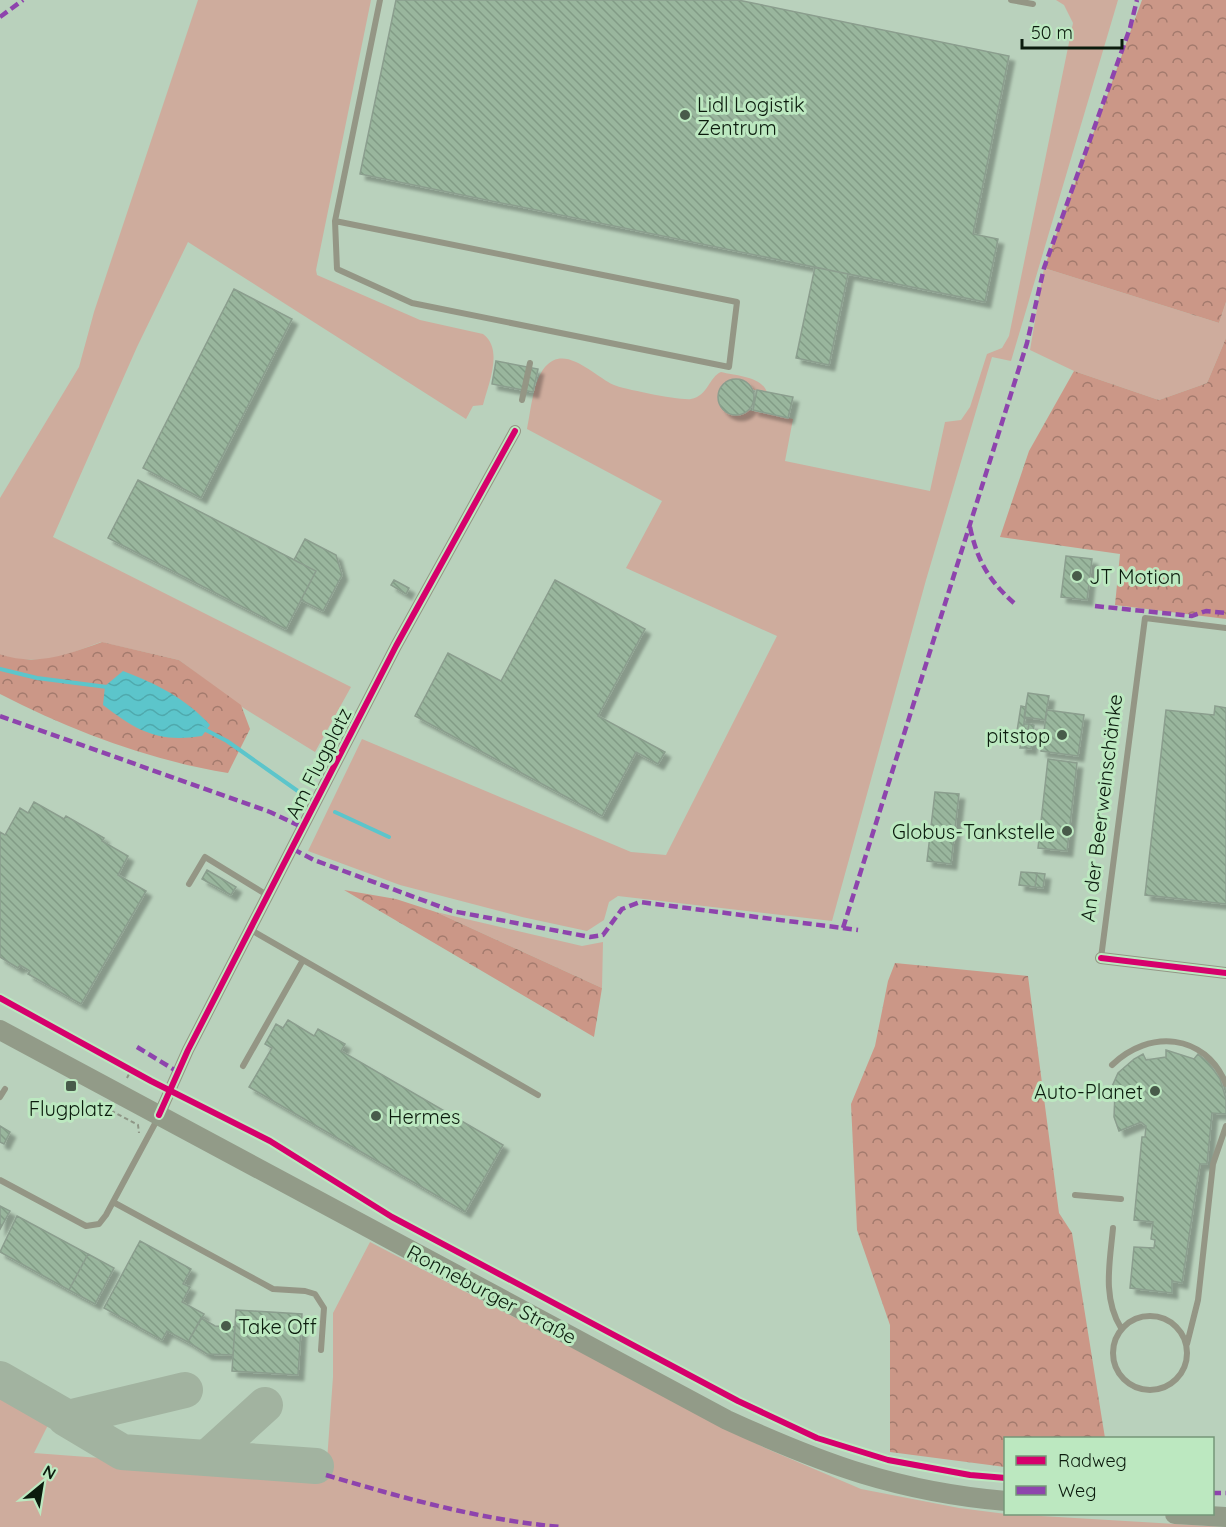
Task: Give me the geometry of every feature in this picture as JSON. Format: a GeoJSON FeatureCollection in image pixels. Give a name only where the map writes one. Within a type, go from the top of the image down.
{"type":"FeatureCollection","features":[{"type":"Feature","properties":{"kind":"main road","name":"Ronneburger Straße"},"geometry":{"type":"LineString","coordinates":[[0,1030],[727,1420],[837,1468],[885,1482],[1004,1501]]}},
{"type":"Feature","properties":{"kind":"main road"},"geometry":{"type":"LineString","coordinates":[[1192,1515],[1226,1517]]}},
{"type":"Feature","properties":{"kind":"street","name":"Am Flugplatz"},"geometry":{"type":"LineString","coordinates":[[159,1115],[189,1050],[396,646],[514,431]]}},
{"type":"Feature","properties":{"kind":"street","name":"An der Beerweinschänke"},"geometry":{"type":"LineString","coordinates":[[1101,958],[1226,973]]}},
{"type":"Feature","properties":{"kind":"lane"},"geometry":{"type":"LineString","coordinates":[[334,221],[737,302],[729,367],[412,303],[337,268],[334,221],[380,0]]}},
{"type":"Feature","properties":{"kind":"lane"},"geometry":{"type":"LineString","coordinates":[[1011,0],[1033,4]]}},
{"type":"Feature","properties":{"kind":"lane"},"geometry":{"type":"LineString","coordinates":[[522,400],[530,363]]}},
{"type":"Feature","properties":{"kind":"lane","name":"An der Beerweinschänke"},"geometry":{"type":"LineString","coordinates":[[1101,958],[1145,618],[1226,628]]}},
{"type":"Feature","properties":{"kind":"lane"},"geometry":{"type":"LineString","coordinates":[[189,884],[205,857],[268,895]]}},
{"type":"Feature","properties":{"kind":"lane"},"geometry":{"type":"LineString","coordinates":[[251,930],[538,1095]]}},
{"type":"Feature","properties":{"kind":"lane"},"geometry":{"type":"LineString","coordinates":[[243,1066],[303,960]]}},
{"type":"Feature","properties":{"kind":"lane"},"geometry":{"type":"LineString","coordinates":[[1112,1065],[1122,1056],[1144,1044],[1170,1041],[1183,1044],[1206,1056],[1216,1065],[1226,1084]]}},
{"type":"Feature","properties":{"kind":"lane"},"geometry":{"type":"LineString","coordinates":[[0,1097],[5,1089]]}},
{"type":"Feature","properties":{"kind":"lane"},"geometry":{"type":"LineString","coordinates":[[0,1180],[86,1226],[99,1224],[159,1115]]}},
{"type":"Feature","properties":{"kind":"lane"},"geometry":{"type":"LineString","coordinates":[[1187,1344],[1182,1333],[1165,1318],[1141,1316],[1121,1328],[1114,1339],[1114,1365],[1130,1384],[1141,1389],[1166,1387],[1177,1380],[1184,1369],[1188,1357],[1187,1344],[1198,1300],[1213,1164],[1226,1126]]}},
{"type":"Feature","properties":{"kind":"lane"},"geometry":{"type":"LineString","coordinates":[[1075,1195],[1121,1199]]}},
{"type":"Feature","properties":{"kind":"lane"},"geometry":{"type":"LineString","coordinates":[[113,1202],[273,1289],[315,1294],[324,1308],[321,1350]]}},
{"type":"Feature","properties":{"kind":"lane"},"geometry":{"type":"LineString","coordinates":[[1113,1228],[1108,1292],[1113,1316],[1121,1328]]}},
{"type":"Feature","properties":{"kind":"shaded area"},"geometry":{"type":"Polygon","coordinates":[[[198,0],[371,0],[316,270],[317,275],[420,320],[483,334],[493,349],[493,368],[483,405],[473,406],[466,419],[188,242],[137,347],[53,537],[351,687],[315,752],[242,707],[179,660],[101,642],[55,659],[14,659],[0,654],[0,498],[79,367],[94,312],[198,0]]]}},
{"type":"Feature","properties":{"kind":"shaded area"},"geometry":{"type":"Polygon","coordinates":[[[1056,0],[1118,0],[1011,361],[992,357],[926,580],[832,921],[618,896],[609,902],[604,920],[587,931],[522,917],[400,885],[308,851],[362,739],[631,852],[666,855],[777,636],[626,568],[662,501],[527,429],[533,396],[541,373],[553,361],[561,358],[580,364],[614,385],[640,392],[691,399],[701,394],[721,372],[754,380],[767,392],[752,389],[741,380],[730,380],[720,389],[719,404],[731,414],[748,410],[793,419],[785,461],[930,491],[945,422],[961,420],[970,407],[987,354],[1002,348],[1009,336],[1073,23],[1064,5],[1056,0]]]}},
{"type":"Feature","properties":{"kind":"shaded area"},"geometry":{"type":"Polygon","coordinates":[[[1044,268],[1219,323],[1226,302],[1226,338],[1207,383],[1159,400],[1074,371],[1030,350],[1044,268]]]}},
{"type":"Feature","properties":{"kind":"shaded area"},"geometry":{"type":"Polygon","coordinates":[[[436,912],[582,946],[603,942],[602,988],[436,912]]]}},
{"type":"Feature","properties":{"kind":"shaded area"},"geometry":{"type":"Polygon","coordinates":[[[370,1242],[765,1448],[861,1489],[1004,1515],[1226,1527],[0,1527],[0,1388],[36,1409],[48,1425],[34,1453],[326,1475],[333,1377],[333,1313],[370,1242]]]}},
{"type":"Feature","properties":{"kind":"green space"},"geometry":{"type":"Polygon","coordinates":[[[1142,0],[1226,0],[1226,302],[1219,323],[1044,268],[1142,0]]]}},
{"type":"Feature","properties":{"kind":"green space"},"geometry":{"type":"Polygon","coordinates":[[[1226,338],[1226,619],[1115,605],[1120,554],[1000,537],[1029,451],[1074,371],[1159,400],[1207,383],[1226,338]]]}},
{"type":"Feature","properties":{"kind":"green space"},"geometry":{"type":"Polygon","coordinates":[[[102,642],[179,660],[241,705],[250,729],[228,773],[169,760],[111,742],[55,720],[0,694],[0,654],[13,658],[39,659],[102,642]]]}},
{"type":"Feature","properties":{"kind":"green space"},"geometry":{"type":"Polygon","coordinates":[[[344,890],[396,899],[436,912],[602,988],[594,1037],[344,890]]]}},
{"type":"Feature","properties":{"kind":"green space"},"geometry":{"type":"Polygon","coordinates":[[[895,963],[1028,976],[1059,1213],[1072,1233],[1105,1437],[1004,1437],[1004,1467],[890,1452],[890,1325],[857,1230],[851,1104],[875,1046],[888,981],[895,963]]]}},
{"type":"Feature","properties":{"kind":"water"},"geometry":{"type":"Polygon","coordinates":[[[123,671],[170,693],[191,707],[210,725],[202,736],[173,738],[149,733],[127,722],[103,705],[105,686],[123,671]]]}},
{"type":"Feature","properties":{"kind":"building","name":"Lidl Logistik Zentrum"},"geometry":{"type":"Polygon","coordinates":[[[396,0],[738,0],[1009,56],[973,234],[998,239],[985,302],[360,174],[396,0]]]}},
{"type":"Feature","properties":{"kind":"building"},"geometry":{"type":"Polygon","coordinates":[[[815,267],[848,274],[829,365],[796,358],[815,267]]]}},
{"type":"Feature","properties":{"kind":"building"},"geometry":{"type":"Polygon","coordinates":[[[234,289],[292,319],[201,498],[143,468],[234,289]]]}},
{"type":"Feature","properties":{"kind":"building"},"geometry":{"type":"Polygon","coordinates":[[[496,361],[538,369],[533,392],[492,384],[496,361]]]}},
{"type":"Feature","properties":{"kind":"building"},"geometry":{"type":"Polygon","coordinates":[[[736,379],[748,385],[754,397],[748,409],[736,415],[724,409],[718,397],[724,385],[736,379]]]}},
{"type":"Feature","properties":{"kind":"building"},"geometry":{"type":"Polygon","coordinates":[[[757,390],[793,397],[788,418],[753,410],[757,390]]]}},
{"type":"Feature","properties":{"kind":"building"},"geometry":{"type":"Polygon","coordinates":[[[138,480],[316,571],[286,629],[108,538],[138,480]]]}},
{"type":"Feature","properties":{"kind":"building"},"geometry":{"type":"Polygon","coordinates":[[[305,539],[336,555],[342,575],[323,611],[301,600],[316,571],[294,560],[305,539]]]}},
{"type":"Feature","properties":{"kind":"building","name":"JT Motion"},"geometry":{"type":"Polygon","coordinates":[[[1066,556],[1092,559],[1087,600],[1061,597],[1066,556]]]}},
{"type":"Feature","properties":{"kind":"building"},"geometry":{"type":"Polygon","coordinates":[[[394,580],[409,588],[406,594],[391,585],[394,580]]]}},
{"type":"Feature","properties":{"kind":"building"},"geometry":{"type":"Polygon","coordinates":[[[555,580],[645,629],[598,716],[665,752],[658,764],[636,752],[602,816],[415,716],[448,653],[501,681],[555,580]]]}},
{"type":"Feature","properties":{"kind":"building"},"geometry":{"type":"Polygon","coordinates":[[[1028,693],[1049,696],[1045,720],[1024,717],[1028,693]]]}},
{"type":"Feature","properties":{"kind":"building"},"geometry":{"type":"Polygon","coordinates":[[[1021,706],[1026,707],[1023,731],[1017,731],[1021,706]]]}},
{"type":"Feature","properties":{"kind":"building"},"geometry":{"type":"Polygon","coordinates":[[[1215,706],[1226,708],[1226,904],[1145,895],[1166,710],[1214,715],[1215,706]]]}},
{"type":"Feature","properties":{"kind":"building","name":"pitstop"},"geometry":{"type":"Polygon","coordinates":[[[1047,710],[1084,715],[1078,756],[1041,751],[1047,710]]]}},
{"type":"Feature","properties":{"kind":"building"},"geometry":{"type":"Polygon","coordinates":[[[1024,724],[1029,724],[1025,748],[1020,748],[1024,724]]]}},
{"type":"Feature","properties":{"kind":"building"},"geometry":{"type":"Polygon","coordinates":[[[1029,724],[1034,725],[1031,749],[1025,748],[1029,724]]]}},
{"type":"Feature","properties":{"kind":"building"},"geometry":{"type":"Polygon","coordinates":[[[1048,759],[1077,763],[1067,851],[1038,848],[1048,759]]]}},
{"type":"Feature","properties":{"kind":"building"},"geometry":{"type":"Polygon","coordinates":[[[935,792],[959,794],[951,864],[927,861],[935,792]]]}},
{"type":"Feature","properties":{"kind":"building"},"geometry":{"type":"Polygon","coordinates":[[[34,802],[64,819],[66,816],[104,838],[102,841],[128,856],[118,875],[146,891],[81,1004],[28,974],[30,971],[20,965],[18,968],[0,957],[0,832],[5,835],[20,808],[28,813],[34,802]]]}},
{"type":"Feature","properties":{"kind":"building"},"geometry":{"type":"Polygon","coordinates":[[[207,870],[236,887],[231,895],[202,879],[207,870]]]}},
{"type":"Feature","properties":{"kind":"building"},"geometry":{"type":"Polygon","coordinates":[[[1021,872],[1037,873],[1035,887],[1019,885],[1021,872]]]}},
{"type":"Feature","properties":{"kind":"building"},"geometry":{"type":"Polygon","coordinates":[[[1037,873],[1045,874],[1043,888],[1035,887],[1037,873]]]}},
{"type":"Feature","properties":{"kind":"building","name":"Hermes"},"geometry":{"type":"Polygon","coordinates":[[[288,1020],[314,1036],[318,1029],[345,1044],[341,1051],[503,1145],[465,1212],[249,1087],[272,1048],[265,1044],[276,1024],[283,1028],[288,1020]]]}},
{"type":"Feature","properties":{"kind":"building"},"geometry":{"type":"Polygon","coordinates":[[[1166,1050],[1194,1059],[1198,1054],[1208,1062],[1220,1079],[1226,1099],[1226,1114],[1212,1113],[1207,1164],[1200,1164],[1182,1283],[1172,1281],[1172,1293],[1130,1288],[1134,1247],[1154,1248],[1155,1240],[1151,1239],[1153,1222],[1134,1220],[1142,1137],[1145,1137],[1146,1126],[1141,1122],[1119,1131],[1114,1117],[1115,1092],[1110,1091],[1118,1073],[1134,1059],[1143,1054],[1146,1060],[1166,1057],[1166,1050]]]}},
{"type":"Feature","properties":{"kind":"building"},"geometry":{"type":"Polygon","coordinates":[[[0,1126],[10,1132],[4,1144],[0,1142],[0,1126]]]}},
{"type":"Feature","properties":{"kind":"building"},"geometry":{"type":"Polygon","coordinates":[[[0,1206],[10,1211],[0,1229],[0,1206]]]}},
{"type":"Feature","properties":{"kind":"building"},"geometry":{"type":"Polygon","coordinates":[[[17,1216],[88,1254],[69,1290],[0,1252],[17,1216]]]}},
{"type":"Feature","properties":{"kind":"building"},"geometry":{"type":"Polygon","coordinates":[[[140,1241],[191,1269],[183,1284],[190,1287],[182,1302],[204,1314],[188,1342],[167,1331],[162,1340],[104,1308],[140,1241]]]}},
{"type":"Feature","properties":{"kind":"building"},"geometry":{"type":"Polygon","coordinates":[[[88,1254],[114,1268],[95,1304],[69,1290],[88,1254]]]}},
{"type":"Feature","properties":{"kind":"building"},"geometry":{"type":"Polygon","coordinates":[[[236,1310],[302,1314],[298,1375],[232,1371],[236,1310]]]}},
{"type":"Feature","properties":{"kind":"building"},"geometry":{"type":"Polygon","coordinates":[[[201,1318],[215,1326],[235,1327],[233,1355],[207,1354],[188,1342],[201,1318]]]}},
{"type":"Feature","properties":{"kind":"waterway"},"geometry":{"type":"LineString","coordinates":[[0,669],[37,678],[107,687]]}},
{"type":"Feature","properties":{"kind":"waterway"},"geometry":{"type":"LineString","coordinates":[[202,728],[227,741],[302,794]]}},
{"type":"Feature","properties":{"kind":"waterway"},"geometry":{"type":"LineString","coordinates":[[335,812],[389,837]]}},
{"type":"Feature","properties":{"kind":"taxiway"},"geometry":{"type":"LineString","coordinates":[[0,1379],[68,1418],[185,1390]]}},
{"type":"Feature","properties":{"kind":"taxiway"},"geometry":{"type":"LineString","coordinates":[[203,1458],[209,1456],[265,1405]]}},
{"type":"Feature","properties":{"kind":"taxiway"},"geometry":{"type":"LineString","coordinates":[[65,1418],[122,1452],[316,1466]]}},
{"type":"Feature","properties":{"kind":"marked path"},"geometry":{"type":"LineString","coordinates":[[0,17],[23,0]]}},
{"type":"Feature","properties":{"kind":"marked path"},"geometry":{"type":"LineString","coordinates":[[843,928],[1027,343],[1044,268],[1130,28],[1137,0]]}},
{"type":"Feature","properties":{"kind":"marked path"},"geometry":{"type":"LineString","coordinates":[[970,527],[976,550],[985,569],[1014,603]]}},
{"type":"Feature","properties":{"kind":"marked path"},"geometry":{"type":"LineString","coordinates":[[1095,606],[1192,616],[1206,611],[1226,613]]}},
{"type":"Feature","properties":{"kind":"marked path"},"geometry":{"type":"LineString","coordinates":[[0,716],[270,812],[304,828]]}},
{"type":"Feature","properties":{"kind":"marked path"},"geometry":{"type":"LineString","coordinates":[[293,849],[314,860],[452,911],[590,937],[603,935],[622,909],[640,902],[858,930]]}},
{"type":"Feature","properties":{"kind":"marked path"},"geometry":{"type":"LineString","coordinates":[[137,1047],[178,1072]]}},
{"type":"Feature","properties":{"kind":"marked path"},"geometry":{"type":"LineString","coordinates":[[326,1475],[472,1514],[561,1527]]}},
{"type":"Feature","properties":{"kind":"marked path"},"geometry":{"type":"LineString","coordinates":[[1214,1493],[1226,1493]]}},
{"type":"Feature","properties":{"kind":"cycle path"},"geometry":{"type":"LineString","coordinates":[[159,1115],[188,1050],[396,646],[515,431]]}},
{"type":"Feature","properties":{"kind":"cycle path"},"geometry":{"type":"LineString","coordinates":[[1101,958],[1226,973]]}},
{"type":"Feature","properties":{"kind":"cycle path"},"geometry":{"type":"LineString","coordinates":[[0,998],[151,1081],[270,1141],[392,1217],[738,1401],[817,1438],[888,1460],[970,1475],[1004,1478]]}},
{"type":"Feature","properties":{"kind":"place","name":"Lidl Logistik Zentrum"},"geometry":{"type":"Point","coordinates":[685,115]}},
{"type":"Feature","properties":{"kind":"place","name":"JT Motion"},"geometry":{"type":"Point","coordinates":[1077,576]}},
{"type":"Feature","properties":{"kind":"place","name":"pitstop"},"geometry":{"type":"Point","coordinates":[1062,735]}},
{"type":"Feature","properties":{"kind":"place","name":"Globus-Tankstelle"},"geometry":{"type":"Point","coordinates":[1067,831]}},
{"type":"Feature","properties":{"kind":"place","name":"Flugplatz"},"geometry":{"type":"Point","coordinates":[71,1086]}},
{"type":"Feature","properties":{"kind":"place","name":"Auto-Planet"},"geometry":{"type":"Point","coordinates":[1155,1091]}},
{"type":"Feature","properties":{"kind":"place","name":"Hermes"},"geometry":{"type":"Point","coordinates":[376,1116]}},
{"type":"Feature","properties":{"kind":"place","name":"Take Off"},"geometry":{"type":"Point","coordinates":[226,1326]}}]}
